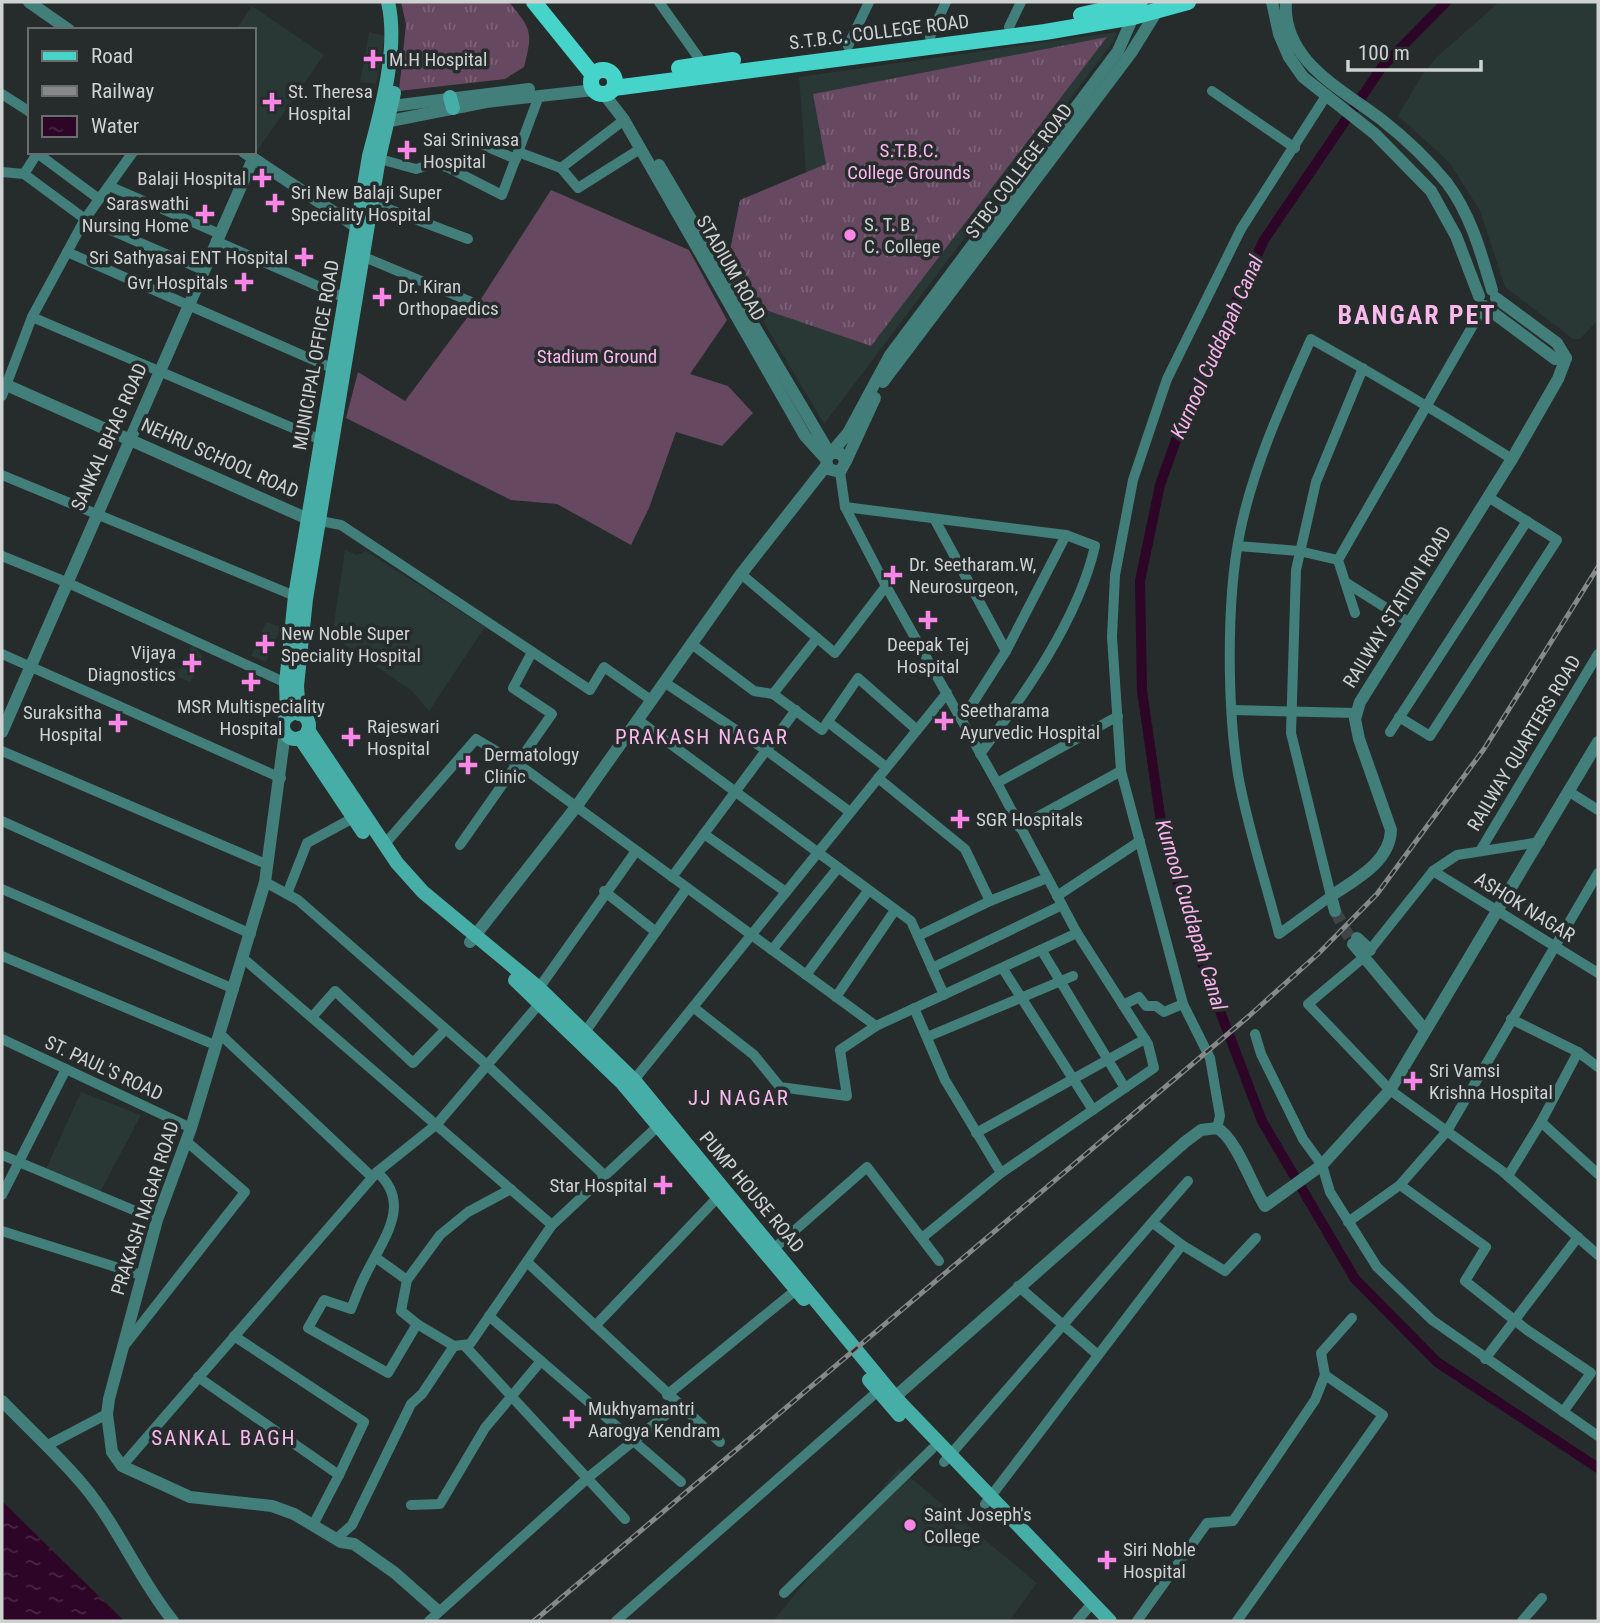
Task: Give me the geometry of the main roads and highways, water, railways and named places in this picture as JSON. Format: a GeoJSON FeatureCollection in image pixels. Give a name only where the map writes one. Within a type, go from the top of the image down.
{"type":"FeatureCollection","features":[{"type":"Feature","properties":{"kind":"main road","name":"MUNICIPAL OFFICE ROAD"},"geometry":{"type":"LineString","coordinates":[[386,112],[392,17],[388,2]]}},
{"type":"Feature","properties":{"kind":"main road","name":"MUNICIPAL OFFICE ROAD"},"geometry":{"type":"LineString","coordinates":[[293,715],[285,683],[295,596],[314,520],[364,257],[374,157],[386,112],[401,18],[398,2]]}},
{"type":"Feature","properties":{"kind":"main road"},"geometry":{"type":"LineString","coordinates":[[534,2],[603,84]]}},
{"type":"Feature","properties":{"kind":"main road"},"geometry":{"type":"LineString","coordinates":[[546,2],[603,84]]}},
{"type":"Feature","properties":{"kind":"main road","name":"S.T.B.C. COLLEGE ROAD"},"geometry":{"type":"LineString","coordinates":[[603,84],[703,64],[1009,27],[1095,7],[1136,7],[1157,11],[1188,2]]}},
{"type":"Feature","properties":{"kind":"main road","name":"S.T.B.C. COLLEGE ROAD"},"geometry":{"type":"LineString","coordinates":[[603,84],[1045,32],[1136,7]]}},
{"type":"Feature","properties":{"kind":"main road","name":"MUNICIPAL OFFICE ROAD"},"geometry":{"type":"LineString","coordinates":[[293,715],[321,440],[358,228],[368,201]]}},
{"type":"Feature","properties":{"kind":"main road"},"geometry":{"type":"LineString","coordinates":[[304,734],[292,738],[285,732],[284,724],[293,715],[306,718],[304,734],[353,818],[418,900],[473,939]]}},
{"type":"Feature","properties":{"kind":"main road"},"geometry":{"type":"LineString","coordinates":[[304,734],[384,845],[423,892],[539,995],[622,1083],[718,1197],[771,1251],[796,1290],[932,1449],[947,1459],[1101,1621]]}},
{"type":"Feature","properties":{"kind":"main road","name":"PUMP HOUSE ROAD"},"geometry":{"type":"LineString","coordinates":[[539,995],[585,1032],[634,1080],[887,1397],[947,1459]]}},
{"type":"Feature","properties":{"kind":"main road"},"geometry":{"type":"LineString","coordinates":[[987,1501],[1110,1621]]}},
{"type":"Feature","properties":{"kind":"water"},"geometry":{"type":"Polygon","coordinates":[[[2,1501],[118,1615],[124,1621],[2,1621],[2,1501]]]}},
{"type":"Feature","properties":{"kind":"waterway","name":"Kurnool Cuddapah Canal"},"geometry":{"type":"LineString","coordinates":[[1446,2],[1382,67],[1264,240],[1189,404],[1160,485],[1140,581],[1142,691],[1163,836],[1205,972],[1262,1121],[1355,1279],[1437,1362],[1598,1468]]}},
{"type":"Feature","properties":{"kind":"tunnel"},"geometry":{"type":"LineString","coordinates":[[1335,911],[1353,944]]}},
{"type":"Feature","properties":{"kind":"railway"},"geometry":{"type":"LineString","coordinates":[[534,1621],[1249,1016],[1318,954],[1377,894],[1484,749],[1598,567]]}},
{"type":"Feature","properties":{"kind":"place","name":"M.H Hospital"},"geometry":{"type":"Point","coordinates":[373,59]}},
{"type":"Feature","properties":{"kind":"place","name":"St. Theresa Hospital"},"geometry":{"type":"Point","coordinates":[272,102]}},
{"type":"Feature","properties":{"kind":"place","name":"Sai Srinivasa Hospital"},"geometry":{"type":"Point","coordinates":[407,150]}},
{"type":"Feature","properties":{"kind":"place","name":"Balaji Hospital"},"geometry":{"type":"Point","coordinates":[262,178]}},
{"type":"Feature","properties":{"kind":"place","name":"Sri New Balaji Super Speciality Hospital"},"geometry":{"type":"Point","coordinates":[275,203]}},
{"type":"Feature","properties":{"kind":"place","name":"Saraswathi Nursing Home"},"geometry":{"type":"Point","coordinates":[205,214]}},
{"type":"Feature","properties":{"kind":"place","name":"S. T. B. C. College"},"geometry":{"type":"Point","coordinates":[850,235]}},
{"type":"Feature","properties":{"kind":"place","name":"Sri Sathyasai ENT Hospital"},"geometry":{"type":"Point","coordinates":[304,257]}},
{"type":"Feature","properties":{"kind":"place","name":"Gvr Hospitals"},"geometry":{"type":"Point","coordinates":[244,282]}},
{"type":"Feature","properties":{"kind":"place","name":"Dr. Kiran Orthopaedics"},"geometry":{"type":"Point","coordinates":[382,297]}},
{"type":"Feature","properties":{"kind":"place","name":"Dr. Seetharam.W, Neurosurgeon,"},"geometry":{"type":"Point","coordinates":[893,575]}},
{"type":"Feature","properties":{"kind":"place","name":"Deepak Tej Hospital"},"geometry":{"type":"Point","coordinates":[928,620]}},
{"type":"Feature","properties":{"kind":"place","name":"New Noble Super Speciality Hospital"},"geometry":{"type":"Point","coordinates":[265,644]}},
{"type":"Feature","properties":{"kind":"place","name":"Vijaya Diagnostics"},"geometry":{"type":"Point","coordinates":[192,663]}},
{"type":"Feature","properties":{"kind":"place","name":"MSR Multispeciality Hospital"},"geometry":{"type":"Point","coordinates":[251,682]}},
{"type":"Feature","properties":{"kind":"place","name":"Seetharama Ayurvedic Hospital"},"geometry":{"type":"Point","coordinates":[944,721]}},
{"type":"Feature","properties":{"kind":"place","name":"Suraksitha Hospital"},"geometry":{"type":"Point","coordinates":[118,723]}},
{"type":"Feature","properties":{"kind":"place","name":"Rajeswari Hospital"},"geometry":{"type":"Point","coordinates":[351,737]}},
{"type":"Feature","properties":{"kind":"place","name":"Dermatology Clinic"},"geometry":{"type":"Point","coordinates":[468,765]}},
{"type":"Feature","properties":{"kind":"place","name":"SGR Hospitals"},"geometry":{"type":"Point","coordinates":[960,819]}},
{"type":"Feature","properties":{"kind":"place","name":"Sri Vamsi Krishna Hospital"},"geometry":{"type":"Point","coordinates":[1413,1081]}},
{"type":"Feature","properties":{"kind":"place","name":"Star Hospital"},"geometry":{"type":"Point","coordinates":[663,1185]}},
{"type":"Feature","properties":{"kind":"place","name":"Mukhyamantri Aarogya Kendram"},"geometry":{"type":"Point","coordinates":[572,1419]}},
{"type":"Feature","properties":{"kind":"place","name":"Saint Joseph's College"},"geometry":{"type":"Point","coordinates":[910,1525]}},
{"type":"Feature","properties":{"kind":"place","name":"Siri Noble Hospital"},"geometry":{"type":"Point","coordinates":[1107,1560]}},
{"type":"Feature","properties":{"kind":"district","name":"BANGAR PET"},"geometry":{"type":"Point","coordinates":[1417,315]}},
{"type":"Feature","properties":{"kind":"district","name":"PRAKASH NAGAR"},"geometry":{"type":"Point","coordinates":[702,737]}},
{"type":"Feature","properties":{"kind":"district","name":"JJ NAGAR"},"geometry":{"type":"Point","coordinates":[739,1098]}},
{"type":"Feature","properties":{"kind":"district","name":"SANKAL BAGH"},"geometry":{"type":"Point","coordinates":[224,1438]}},
{"type":"Feature","properties":{"kind":"park label","name":"S.T.B.C. College Grounds"},"geometry":{"type":"Point","coordinates":[909,161]}},
{"type":"Feature","properties":{"kind":"park label","name":"Stadium Ground"},"geometry":{"type":"Point","coordinates":[597,356]}}]}
